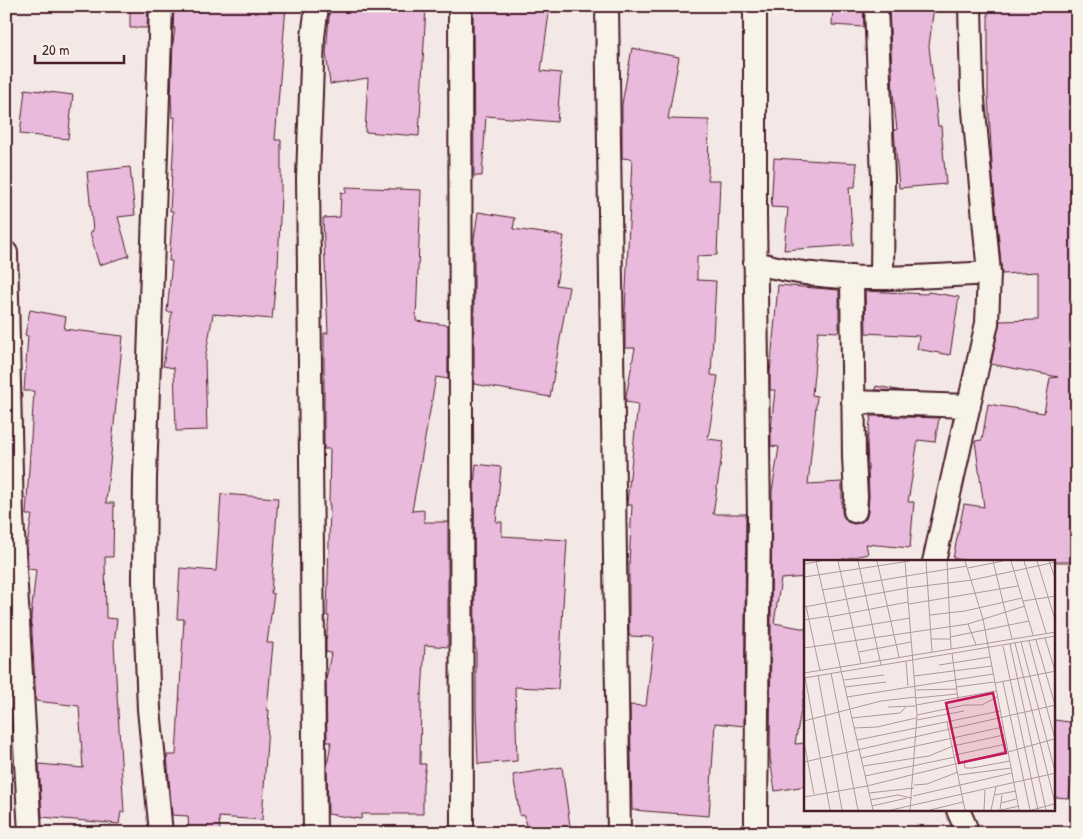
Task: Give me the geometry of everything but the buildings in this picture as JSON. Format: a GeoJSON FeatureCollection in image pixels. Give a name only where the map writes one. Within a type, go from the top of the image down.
{"type":"FeatureCollection","features":[{"type":"Feature","properties":{"kind":"street"},"geometry":{"type":"LineString","coordinates":[[161,6],[145,477],[144,581],[149,709],[162,833]]}},
{"type":"Feature","properties":{"kind":"street"},"geometry":{"type":"LineString","coordinates":[[315,833],[308,178],[313,37],[317,6]]}},
{"type":"Feature","properties":{"kind":"street"},"geometry":{"type":"LineString","coordinates":[[460,6],[462,833]]}},
{"type":"Feature","properties":{"kind":"street"},"geometry":{"type":"LineString","coordinates":[[607,6],[619,833]]}},
{"type":"Feature","properties":{"kind":"street"},"geometry":{"type":"LineString","coordinates":[[755,6],[755,263],[759,519],[756,833]]}},
{"type":"Feature","properties":{"kind":"street"},"geometry":{"type":"LineString","coordinates":[[876,6],[883,177],[882,278]]}},
{"type":"Feature","properties":{"kind":"street"},"geometry":{"type":"LineString","coordinates":[[934,560],[988,323],[989,272],[972,89],[970,6]]}},
{"type":"Feature","properties":{"kind":"street"},"geometry":{"type":"LineString","coordinates":[[6,253],[12,517],[30,833]]}},
{"type":"Feature","properties":{"kind":"street"},"geometry":{"type":"LineString","coordinates":[[755,263],[812,274],[852,278],[906,278],[989,272]]}},
{"type":"Feature","properties":{"kind":"street"},"geometry":{"type":"LineString","coordinates":[[852,278],[855,512]]}},
{"type":"Feature","properties":{"kind":"street"},"geometry":{"type":"LineString","coordinates":[[854,402],[969,406]]}},
{"type":"Feature","properties":{"kind":"street"},"geometry":{"type":"LineString","coordinates":[[959,812],[968,833]]}}]}
